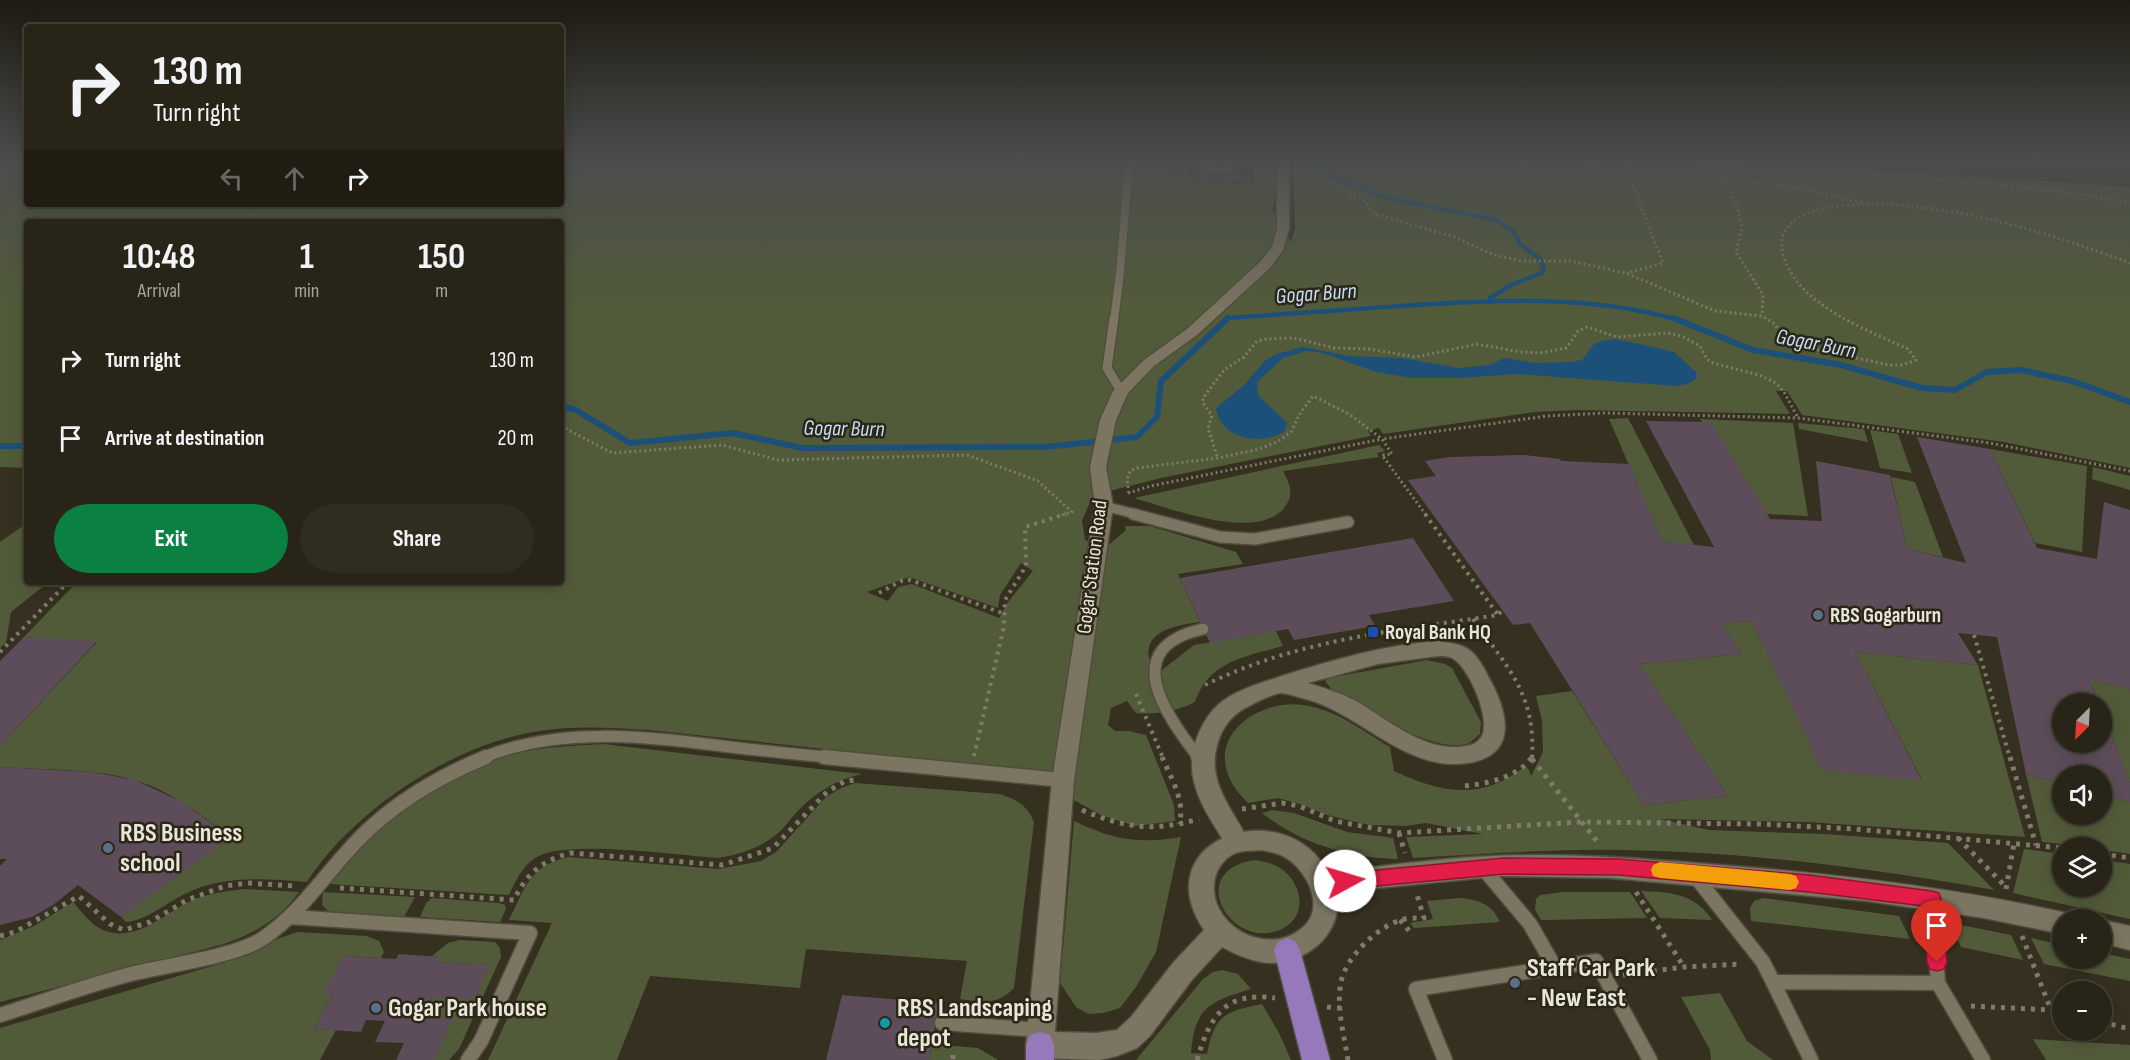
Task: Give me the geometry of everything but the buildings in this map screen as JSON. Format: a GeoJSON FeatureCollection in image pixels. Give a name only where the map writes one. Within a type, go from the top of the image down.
{"type":"FeatureCollection","features":[{"type":"Feature","properties":{"kind":"main road"},"geometry":{"type":"LineString","coordinates":[[1287,950],[1316,1060]]}},
{"type":"Feature","properties":{"kind":"street","name":"Gogar Station Road"},"geometry":{"type":"LineString","coordinates":[[1040,1045],[1062,791],[1104,506],[1098,466],[1108,420],[1121,391],[1149,363],[1192,332],[1265,265],[1278,247],[1283,229],[1283,211]]}},
{"type":"Feature","properties":{"kind":"street"},"geometry":{"type":"LineString","coordinates":[[1237,842],[1206,783],[1202,762],[1207,742],[1228,708],[1250,696],[1279,685],[1325,668],[1436,646],[1455,651],[1470,663],[1490,698],[1497,720],[1496,730],[1493,738],[1479,750],[1450,755],[1435,752],[1389,732],[1332,699],[1279,685]]}},
{"type":"Feature","properties":{"kind":"street"},"geometry":{"type":"LineString","coordinates":[[1262,840],[1281,844],[1313,867],[1323,883],[1327,900],[1325,917],[1317,932],[1305,943],[1287,950],[1270,952],[1251,949],[1234,942],[1209,918],[1202,904],[1200,890],[1202,876],[1208,863],[1217,853],[1237,842],[1262,840]]}},
{"type":"Feature","properties":{"kind":"street"},"geometry":{"type":"LineString","coordinates":[[1323,883],[1524,865],[1619,867],[1809,884],[1932,899],[2012,911],[2052,921]]}},
{"type":"Feature","properties":{"kind":"street"},"geometry":{"type":"LineString","coordinates":[[1040,1045],[1087,1047],[1109,1045],[1127,1039],[1139,1028],[1182,972],[1220,931]]}},
{"type":"Feature","properties":{"kind":"street"},"geometry":{"type":"LineString","coordinates":[[2112,934],[2130,938]]}},
{"type":"Feature","properties":{"kind":"lane"},"geometry":{"type":"LineString","coordinates":[[1121,391],[1107,368],[1120,273],[1125,211]]}},
{"type":"Feature","properties":{"kind":"lane"},"geometry":{"type":"LineString","coordinates":[[1104,506],[1220,537],[1255,539],[1348,522]]}},
{"type":"Feature","properties":{"kind":"lane"},"geometry":{"type":"LineString","coordinates":[[1202,762],[1168,715],[1154,688],[1157,663],[1162,651],[1180,635],[1203,629]]}},
{"type":"Feature","properties":{"kind":"lane"},"geometry":{"type":"LineString","coordinates":[[0,1016],[132,974],[249,946],[278,929],[368,830],[415,793],[460,768],[500,751],[533,742],[579,737],[642,738],[868,762],[1062,791]]}},
{"type":"Feature","properties":{"kind":"lane"},"geometry":{"type":"LineString","coordinates":[[1483,868],[1530,924],[1554,966]]}},
{"type":"Feature","properties":{"kind":"lane"},"geometry":{"type":"LineString","coordinates":[[1692,873],[1763,962],[1811,1060]]}},
{"type":"Feature","properties":{"kind":"lane"},"geometry":{"type":"LineString","coordinates":[[1932,899],[1938,983],[1983,1060]]}},
{"type":"Feature","properties":{"kind":"lane"},"geometry":{"type":"LineString","coordinates":[[291,917],[530,933],[481,1041],[468,1060]]}},
{"type":"Feature","properties":{"kind":"lane"},"geometry":{"type":"LineString","coordinates":[[1444,1060],[1416,989],[1596,960],[1650,1060]]}},
{"type":"Feature","properties":{"kind":"lane"},"geometry":{"type":"LineString","coordinates":[[1773,981],[1938,983]]}},
{"type":"Feature","properties":{"kind":"lane"},"geometry":{"type":"LineString","coordinates":[[942,1023],[1040,1045]]}},
{"type":"Feature","properties":{"kind":"path"},"geometry":{"type":"LineString","coordinates":[[1374,211],[1380,216],[1454,237],[1505,259],[1570,261],[1626,273],[1715,311],[1762,316],[1775,324],[1782,336],[1789,342],[1800,346],[1889,365],[1902,365],[1916,360],[1908,350],[1828,309],[1812,298],[1801,286],[1780,255],[1779,243],[1783,230],[1791,221],[1803,214],[1815,211]]}},
{"type":"Feature","properties":{"kind":"path"},"geometry":{"type":"LineString","coordinates":[[1626,273],[1663,263],[1643,211]]}},
{"type":"Feature","properties":{"kind":"path"},"geometry":{"type":"LineString","coordinates":[[1738,211],[1742,228],[1736,252],[1762,292],[1762,316]]}},
{"type":"Feature","properties":{"kind":"path"},"geometry":{"type":"LineString","coordinates":[[1945,211],[2017,224],[2130,263]]}},
{"type":"Feature","properties":{"kind":"path"},"geometry":{"type":"LineString","coordinates":[[1217,456],[1208,428],[1212,416],[1203,398],[1224,370],[1244,357],[1250,347],[1257,342],[1283,337],[1334,348],[1369,349],[1416,357],[1461,346],[1484,344],[1510,351],[1540,353],[1566,348],[1578,331],[1587,327],[1617,336],[1674,334],[1700,346],[1707,359],[1725,369],[1769,380],[1778,385],[1784,391],[1798,418]]}},
{"type":"Feature","properties":{"kind":"path"},"geometry":{"type":"LineString","coordinates":[[1129,493],[1126,480],[1130,471],[1137,468],[1258,449],[1282,438],[1296,426],[1299,416],[1313,396],[1349,414],[1382,439],[1392,454],[1382,455],[1498,615]]}},
{"type":"Feature","properties":{"kind":"path"},"geometry":{"type":"LineString","coordinates":[[1104,506],[1129,493],[1151,486],[1382,439],[1547,416],[1593,413],[1798,418],[1865,425],[1990,443],[2130,471]]}},
{"type":"Feature","properties":{"kind":"path"},"geometry":{"type":"LineString","coordinates":[[564,428],[612,453],[722,445],[778,460],[967,455],[1038,481],[1072,513],[1025,527],[1026,566],[1005,600],[1004,626],[974,756]]}},
{"type":"Feature","properties":{"kind":"path"},"geometry":{"type":"LineString","coordinates":[[879,593],[901,581],[910,580],[1005,615]]}},
{"type":"Feature","properties":{"kind":"path"},"geometry":{"type":"LineString","coordinates":[[0,652],[65,585]]}},
{"type":"Feature","properties":{"kind":"path"},"geometry":{"type":"LineString","coordinates":[[1974,635],[2036,845]]}},
{"type":"Feature","properties":{"kind":"path"},"geometry":{"type":"LineString","coordinates":[[1136,694],[1181,803],[1182,815],[1179,825]]}},
{"type":"Feature","properties":{"kind":"path"},"geometry":{"type":"LineString","coordinates":[[0,936],[15,932],[79,896],[110,924],[123,930],[150,922],[187,900],[225,886],[248,883],[514,900],[525,876],[545,860],[570,853],[723,865],[773,848],[827,792],[845,781],[863,779],[868,762]]}},
{"type":"Feature","properties":{"kind":"path"},"geometry":{"type":"LineString","coordinates":[[1062,791],[1128,827],[1152,828],[1179,825],[1220,812],[1282,803],[1299,806],[1335,821],[1399,833],[1580,822],[1760,824],[2052,847]]}},
{"type":"Feature","properties":{"kind":"path"},"geometry":{"type":"LineString","coordinates":[[1958,838],[2005,886]]}},
{"type":"Feature","properties":{"kind":"path"},"geometry":{"type":"LineString","coordinates":[[2112,855],[2130,858]]}},
{"type":"Feature","properties":{"kind":"path"},"geometry":{"type":"LineString","coordinates":[[1348,1060],[1341,1008],[1341,980],[1350,958],[1399,920],[1424,918]]}},
{"type":"Feature","properties":{"kind":"path"},"geometry":{"type":"LineString","coordinates":[[1399,920],[1411,933]]}},
{"type":"Feature","properties":{"kind":"path"},"geometry":{"type":"LineString","coordinates":[[1605,977],[1684,967],[1763,962]]}},
{"type":"Feature","properties":{"kind":"path"},"geometry":{"type":"LineString","coordinates":[[1197,1060],[1203,1038],[1216,1013],[1232,1002],[1259,994],[1302,1004],[1341,1008]]}},
{"type":"Feature","properties":{"kind":"path"},"geometry":{"type":"LineString","coordinates":[[1951,1005],[2052,1010]]}},
{"type":"Feature","properties":{"kind":"path"},"geometry":{"type":"LineString","coordinates":[[2112,1024],[2130,1029]]}},
{"type":"Feature","properties":{"kind":"green space"},"geometry":{"type":"Polygon","coordinates":[[[0,211],[1273,211],[1291,242],[1295,228],[1294,211],[2130,211],[2130,468],[2004,442],[1802,415],[1787,391],[1776,391],[1790,414],[1576,410],[1534,412],[1383,434],[1379,428],[1368,431],[1371,436],[1161,478],[1093,495],[1082,521],[1085,540],[1104,549],[1126,530],[1125,526],[1150,526],[1236,552],[1243,564],[1178,574],[1200,622],[1171,628],[1155,637],[1148,653],[1151,664],[1162,670],[1194,645],[1276,631],[1283,646],[1242,658],[1219,669],[1201,688],[1195,702],[1181,708],[1159,713],[1136,713],[1127,701],[1111,708],[1108,725],[1115,731],[1146,735],[1174,805],[1175,821],[1135,826],[1101,815],[1070,798],[1074,776],[650,730],[554,729],[507,738],[474,750],[441,765],[409,784],[351,830],[327,855],[307,882],[247,880],[218,883],[189,892],[143,918],[126,922],[121,917],[230,836],[160,790],[134,780],[84,771],[0,767],[0,746],[97,642],[24,637],[74,585],[564,585],[564,219],[24,219],[24,468],[0,467],[0,211]],[[1021,563],[1000,595],[998,608],[909,577],[867,592],[888,601],[898,587],[912,584],[999,618],[1008,602],[1033,571],[1021,563]]]}},
{"type":"Feature","properties":{"kind":"green space"},"geometry":{"type":"Polygon","coordinates":[[[1628,418],[1694,545],[1662,541],[1609,419],[1628,418]]]}},
{"type":"Feature","properties":{"kind":"green space"},"geometry":{"type":"Polygon","coordinates":[[[1700,419],[1793,423],[1808,516],[1767,514],[1700,419]]]}},
{"type":"Feature","properties":{"kind":"green space"},"geometry":{"type":"Polygon","coordinates":[[[1798,423],[1864,429],[1868,442],[1799,429],[1798,423]]]}},
{"type":"Feature","properties":{"kind":"green space"},"geometry":{"type":"Polygon","coordinates":[[[1870,430],[1898,434],[1912,473],[1880,468],[1870,430]]]}},
{"type":"Feature","properties":{"kind":"green space"},"geometry":{"type":"Polygon","coordinates":[[[1379,445],[1385,451],[1377,453],[1379,457],[1283,471],[1290,490],[1287,503],[1271,518],[1254,522],[1212,520],[1134,498],[1379,445]]]}},
{"type":"Feature","properties":{"kind":"green space"},"geometry":{"type":"Polygon","coordinates":[[[1990,449],[2087,466],[2082,552],[2035,543],[1990,449]]]}},
{"type":"Feature","properties":{"kind":"green space"},"geometry":{"type":"Polygon","coordinates":[[[2093,467],[2130,476],[2130,490],[2092,479],[2093,467]]]}},
{"type":"Feature","properties":{"kind":"green space"},"geometry":{"type":"Polygon","coordinates":[[[1891,477],[1915,482],[1943,557],[1907,549],[1891,477]]]}},
{"type":"Feature","properties":{"kind":"green space"},"geometry":{"type":"Polygon","coordinates":[[[24,525],[24,585],[45,585],[11,612],[6,642],[0,648],[0,542],[24,525]]]}},
{"type":"Feature","properties":{"kind":"green space"},"geometry":{"type":"Polygon","coordinates":[[[1752,621],[1823,770],[1922,780],[1855,652],[1978,665],[2025,837],[1808,822],[1660,819],[1709,830],[1825,834],[1948,843],[1994,890],[1809,862],[1669,851],[1570,850],[1413,858],[1406,837],[1483,834],[1426,823],[1406,826],[1369,825],[1327,815],[1278,798],[1248,803],[1233,785],[1226,767],[1225,751],[1240,724],[1269,708],[1303,705],[1337,716],[1390,747],[1394,771],[1411,779],[1444,788],[1476,789],[1508,778],[1524,767],[1528,768],[1531,776],[1543,752],[1542,721],[1536,696],[1572,691],[1644,805],[1728,796],[1639,664],[1742,654],[1721,623],[1752,621]]]}},
{"type":"Feature","properties":{"kind":"green space"},"geometry":{"type":"Polygon","coordinates":[[[1427,660],[1452,668],[1481,722],[1480,734],[1469,743],[1454,745],[1437,743],[1399,728],[1332,690],[1325,681],[1328,678],[1427,660]]]}},
{"type":"Feature","properties":{"kind":"green space"},"geometry":{"type":"Polygon","coordinates":[[[2089,679],[2130,689],[2130,783],[2112,736],[2112,693],[2095,693],[2089,679]]]}},
{"type":"Feature","properties":{"kind":"green space"},"geometry":{"type":"Polygon","coordinates":[[[603,744],[862,774],[825,788],[802,806],[767,842],[732,855],[717,858],[598,849],[554,851],[533,859],[521,872],[509,895],[328,884],[345,863],[383,826],[426,793],[449,780],[499,758],[524,751],[603,744]]]}},
{"type":"Feature","properties":{"kind":"green space"},"geometry":{"type":"Polygon","coordinates":[[[2026,774],[2052,781],[2052,825],[2112,825],[2112,798],[2130,802],[2130,854],[2112,851],[2112,837],[2052,837],[2052,843],[2042,842],[2026,774]]]}},
{"type":"Feature","properties":{"kind":"green space"},"geometry":{"type":"Polygon","coordinates":[[[855,783],[1000,794],[1016,801],[1028,811],[1034,822],[1014,988],[1007,994],[989,1001],[960,999],[967,961],[806,949],[800,988],[650,976],[617,1060],[488,1060],[552,923],[509,920],[525,888],[537,872],[555,861],[568,857],[719,869],[761,861],[776,852],[826,797],[855,783]]]}},
{"type":"Feature","properties":{"kind":"green space"},"geometry":{"type":"Polygon","coordinates":[[[1272,810],[1294,813],[1347,832],[1393,838],[1398,859],[1362,856],[1310,841],[1277,824],[1262,813],[1272,810]]]}},
{"type":"Feature","properties":{"kind":"green space"},"geometry":{"type":"Polygon","coordinates":[[[1074,821],[1126,839],[1151,840],[1181,837],[1156,952],[1136,987],[1120,1008],[1103,1013],[1088,1014],[1076,1007],[1060,983],[1074,821]]]}},
{"type":"Feature","properties":{"kind":"green space"},"geometry":{"type":"Polygon","coordinates":[[[2024,849],[2052,853],[2052,897],[2112,897],[2112,861],[2130,864],[2130,919],[2112,915],[2112,909],[2085,909],[2013,893],[2024,849]]]}},
{"type":"Feature","properties":{"kind":"green space"},"geometry":{"type":"Polygon","coordinates":[[[1254,860],[1267,862],[1280,868],[1293,881],[1297,889],[1299,906],[1297,915],[1284,928],[1265,933],[1248,930],[1234,922],[1223,909],[1219,894],[1221,879],[1233,867],[1254,860]]]}},
{"type":"Feature","properties":{"kind":"green space"},"geometry":{"type":"Polygon","coordinates":[[[245,889],[299,892],[284,910],[266,924],[224,944],[0,1002],[0,940],[34,926],[73,902],[99,928],[116,933],[128,933],[151,924],[195,899],[245,889]]]}},
{"type":"Feature","properties":{"kind":"green space"},"geometry":{"type":"Polygon","coordinates":[[[1641,891],[1671,893],[1689,899],[1698,904],[1712,920],[1660,918],[1641,891]]]}},
{"type":"Feature","properties":{"kind":"green space"},"geometry":{"type":"Polygon","coordinates":[[[323,892],[415,897],[404,917],[329,912],[322,905],[323,892]]]}},
{"type":"Feature","properties":{"kind":"green space"},"geometry":{"type":"Polygon","coordinates":[[[1563,892],[1630,892],[1647,918],[1541,920],[1535,910],[1536,899],[1540,895],[1563,892]]]}},
{"type":"Feature","properties":{"kind":"green space"},"geometry":{"type":"Polygon","coordinates":[[[432,898],[499,903],[505,905],[506,909],[500,922],[420,917],[426,903],[432,898]]]}},
{"type":"Feature","properties":{"kind":"green space"},"geometry":{"type":"Polygon","coordinates":[[[1460,898],[1473,900],[1489,907],[1500,922],[1414,928],[1410,923],[1433,919],[1427,901],[1460,898]]]}},
{"type":"Feature","properties":{"kind":"green space"},"geometry":{"type":"Polygon","coordinates":[[[1763,898],[1899,916],[1910,939],[1751,921],[1750,908],[1754,901],[1763,898]]]}},
{"type":"Feature","properties":{"kind":"green space"},"geometry":{"type":"Polygon","coordinates":[[[1951,923],[2011,935],[2023,960],[1961,947],[1951,923]]]}},
{"type":"Feature","properties":{"kind":"green space"},"geometry":{"type":"Polygon","coordinates":[[[297,932],[367,936],[379,941],[384,952],[381,958],[344,956],[324,992],[333,994],[314,1029],[336,1030],[320,1060],[0,1060],[0,1028],[248,955],[277,939],[297,932]]]}},
{"type":"Feature","properties":{"kind":"green space"},"geometry":{"type":"Polygon","coordinates":[[[2031,938],[2052,943],[2052,966],[2044,964],[2031,938]]]}},
{"type":"Feature","properties":{"kind":"green space"},"geometry":{"type":"Polygon","coordinates":[[[460,940],[495,942],[500,948],[501,957],[459,1049],[449,1060],[434,1060],[423,1017],[432,997],[489,965],[437,962],[439,957],[432,956],[448,943],[460,940]]]}},
{"type":"Feature","properties":{"kind":"green space"},"geometry":{"type":"Polygon","coordinates":[[[2112,955],[2130,959],[2130,981],[2069,969],[2112,969],[2112,955]]]}},
{"type":"Feature","properties":{"kind":"green space"},"geometry":{"type":"Polygon","coordinates":[[[1222,970],[1238,974],[1251,989],[1225,998],[1207,1008],[1196,1025],[1191,1053],[1207,1054],[1214,1030],[1224,1017],[1230,1013],[1262,1004],[1291,1060],[1136,1060],[1203,979],[1213,972],[1222,970]]]}},
{"type":"Feature","properties":{"kind":"green space"},"geometry":{"type":"Polygon","coordinates":[[[1720,993],[1747,1041],[1773,1060],[1711,1060],[1710,1050],[1681,997],[1720,993]]]}},
{"type":"Feature","properties":{"kind":"green space"},"geometry":{"type":"Polygon","coordinates":[[[2033,1039],[2130,1045],[2130,1060],[2046,1060],[2033,1039]]]}},
{"type":"Feature","properties":{"kind":"green space"},"geometry":{"type":"Polygon","coordinates":[[[932,1044],[978,1048],[998,1060],[929,1060],[932,1044]]]}},
{"type":"Feature","properties":{"kind":"water"},"geometry":{"type":"Polygon","coordinates":[[[1616,339],[1674,352],[1696,372],[1697,378],[1688,384],[1676,386],[1516,374],[1460,378],[1411,378],[1376,372],[1322,353],[1306,351],[1283,358],[1257,382],[1258,395],[1287,423],[1285,431],[1265,438],[1243,437],[1225,427],[1219,419],[1216,408],[1243,386],[1265,361],[1276,354],[1302,347],[1349,356],[1402,358],[1459,368],[1489,365],[1504,358],[1535,363],[1582,360],[1594,344],[1616,339]]]}},
{"type":"Feature","properties":{"kind":"waterway"},"geometry":{"type":"LineString","coordinates":[[1454,211],[1496,220],[1512,230],[1521,245],[1539,258],[1544,269],[1542,273],[1513,284],[1490,298]]}},
{"type":"Feature","properties":{"kind":"waterway","name":"Gogar Burn"},"geometry":{"type":"LineString","coordinates":[[1228,318],[1471,302],[1541,301],[1610,306],[1678,320]]}},
{"type":"Feature","properties":{"kind":"waterway","name":"Gogar Burn"},"geometry":{"type":"LineString","coordinates":[[564,407],[576,410],[630,443],[732,433],[802,448],[1045,447],[1137,437],[1157,417],[1161,381],[1228,318]]}},
{"type":"Feature","properties":{"kind":"waterway","name":"Gogar Burn"},"geometry":{"type":"LineString","coordinates":[[1673,318],[1678,320]]}},
{"type":"Feature","properties":{"kind":"waterway","name":"Gogar Burn"},"geometry":{"type":"LineString","coordinates":[[1678,320],[1753,350],[1841,365],[1922,388],[1955,390],[1987,372],[2021,370],[2072,381],[2130,402]]}},
{"type":"Feature","properties":{"kind":"waterway","name":"Gogar Burn"},"geometry":{"type":"LineString","coordinates":[[0,446],[24,446]]}},
{"type":"Feature","properties":{"kind":"slow traffic"},"geometry":{"type":"LineString","coordinates":[[1660,870],[1790,882]]}},
{"type":"Feature","properties":{"kind":"place","name":"RBS Gogarburn"},"geometry":{"type":"Point","coordinates":[1818,615]}},
{"type":"Feature","properties":{"kind":"place","name":"Royal Bank HQ"},"geometry":{"type":"Point","coordinates":[1373,632]}},
{"type":"Feature","properties":{"kind":"place","name":"RBS Business school"},"geometry":{"type":"Point","coordinates":[108,848]}},
{"type":"Feature","properties":{"kind":"place","name":"Staff Car Park - New East"},"geometry":{"type":"Point","coordinates":[1515,983]}},
{"type":"Feature","properties":{"kind":"place","name":"Gogar Park house"},"geometry":{"type":"Point","coordinates":[376,1008]}},
{"type":"Feature","properties":{"kind":"place","name":"RBS Landscaping depot"},"geometry":{"type":"Point","coordinates":[885,1023]}},
{"type":"Feature","properties":{"kind":"route"},"geometry":{"type":"LineString","coordinates":[[1345,881],[1504,866],[1619,867],[1809,884],[1932,899],[1937,962]]}}]}
